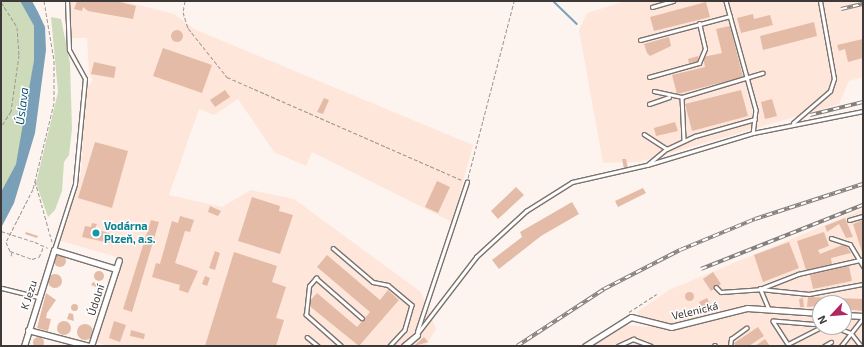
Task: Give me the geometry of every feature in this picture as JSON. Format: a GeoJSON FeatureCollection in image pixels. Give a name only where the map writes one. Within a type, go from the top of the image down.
{"type":"FeatureCollection","features":[{"type":"Feature","properties":{"kind":"street"},"geometry":{"type":"LineString","coordinates":[[54,250],[116,269]]}},
{"type":"Feature","properties":{"kind":"street","name":"K Jezu"},"geometry":{"type":"LineString","coordinates":[[24,346],[54,250]]}},
{"type":"Feature","properties":{"kind":"street","name":"Údolní"},"geometry":{"type":"LineString","coordinates":[[90,346],[119,260]]}},
{"type":"Feature","properties":{"kind":"street","name":"Velenická"},"geometry":{"type":"LineString","coordinates":[[585,346],[618,322],[631,317],[671,327],[747,308],[812,313]]}},
{"type":"Feature","properties":{"kind":"street"},"geometry":{"type":"LineString","coordinates":[[852,316],[863,317]]}},
{"type":"Feature","properties":{"kind":"street"},"geometry":{"type":"LineString","coordinates":[[28,330],[90,346]]}},
{"type":"Feature","properties":{"kind":"street"},"geometry":{"type":"LineString","coordinates":[[404,346],[416,335]]}},
{"type":"Feature","properties":{"kind":"lane"},"geometry":{"type":"LineString","coordinates":[[54,250],[75,184],[85,79],[70,50],[67,1]]}},
{"type":"Feature","properties":{"kind":"lane"},"geometry":{"type":"LineString","coordinates":[[652,7],[673,1]]}},
{"type":"Feature","properties":{"kind":"lane"},"geometry":{"type":"LineString","coordinates":[[726,1],[748,78],[755,118],[753,133]]}},
{"type":"Feature","properties":{"kind":"lane"},"geometry":{"type":"LineString","coordinates":[[791,124],[830,91],[834,79],[820,1]]}},
{"type":"Feature","properties":{"kind":"lane"},"geometry":{"type":"LineString","coordinates":[[640,40],[730,16]]}},
{"type":"Feature","properties":{"kind":"lane"},"geometry":{"type":"LineString","coordinates":[[649,77],[699,63],[705,49],[699,24]]}},
{"type":"Feature","properties":{"kind":"lane"},"geometry":{"type":"LineString","coordinates":[[649,104],[670,97],[682,97],[762,73]]}},
{"type":"Feature","properties":{"kind":"lane"},"geometry":{"type":"LineString","coordinates":[[654,91],[670,97]]}},
{"type":"Feature","properties":{"kind":"lane"},"geometry":{"type":"LineString","coordinates":[[682,97],[684,140]]}},
{"type":"Feature","properties":{"kind":"lane"},"geometry":{"type":"LineString","coordinates":[[416,335],[476,257],[526,211],[572,182],[647,165],[753,133],[791,124],[863,111]]}},
{"type":"Feature","properties":{"kind":"lane"},"geometry":{"type":"LineString","coordinates":[[647,165],[667,149],[684,140],[755,118]]}},
{"type":"Feature","properties":{"kind":"lane"},"geometry":{"type":"LineString","coordinates":[[644,134],[667,149]]}},
{"type":"Feature","properties":{"kind":"lane"},"geometry":{"type":"LineString","coordinates":[[416,335],[467,182]]}},
{"type":"Feature","properties":{"kind":"lane"},"geometry":{"type":"LineString","coordinates":[[849,220],[863,216]]}},
{"type":"Feature","properties":{"kind":"lane"},"geometry":{"type":"LineString","coordinates":[[831,238],[850,244],[863,266]]}},
{"type":"Feature","properties":{"kind":"lane"},"geometry":{"type":"LineString","coordinates":[[333,248],[373,282],[388,285],[412,306],[405,330],[390,346]]}},
{"type":"Feature","properties":{"kind":"lane"},"geometry":{"type":"LineString","coordinates":[[760,289],[798,274],[860,260]]}},
{"type":"Feature","properties":{"kind":"lane"},"geometry":{"type":"LineString","coordinates":[[341,346],[306,315],[309,286],[316,278],[362,318]]}},
{"type":"Feature","properties":{"kind":"lane"},"geometry":{"type":"LineString","coordinates":[[716,287],[728,292],[760,289],[809,294],[863,284]]}},
{"type":"Feature","properties":{"kind":"lane"},"geometry":{"type":"LineString","coordinates":[[2,288],[39,298]]}},
{"type":"Feature","properties":{"kind":"lane"},"geometry":{"type":"LineString","coordinates":[[760,289],[768,310]]}},
{"type":"Feature","properties":{"kind":"lane"},"geometry":{"type":"LineString","coordinates":[[852,332],[863,317]]}},
{"type":"Feature","properties":{"kind":"lane"},"geometry":{"type":"LineString","coordinates":[[812,324],[773,321],[788,344],[812,332]]}},
{"type":"Feature","properties":{"kind":"lane"},"geometry":{"type":"LineString","coordinates":[[730,346],[731,339],[746,328]]}},
{"type":"Feature","properties":{"kind":"lane"},"geometry":{"type":"LineString","coordinates":[[852,334],[861,346]]}},
{"type":"Feature","properties":{"kind":"lane"},"geometry":{"type":"LineString","coordinates":[[841,346],[849,335]]}},
{"type":"Feature","properties":{"kind":"lane"},"geometry":{"type":"LineString","coordinates":[[307,337],[318,346]]}},
{"type":"Feature","properties":{"kind":"lane"},"geometry":{"type":"LineString","coordinates":[[618,346],[633,339],[651,346]]}},
{"type":"Feature","properties":{"kind":"lane"},"geometry":{"type":"LineString","coordinates":[[824,346],[831,342]]}},
{"type":"Feature","properties":{"kind":"path"},"geometry":{"type":"LineString","coordinates":[[1,231],[35,242],[44,246],[41,255],[28,257],[12,252],[6,245],[6,239],[35,180],[47,144],[56,84],[44,1]]}},
{"type":"Feature","properties":{"kind":"path"},"geometry":{"type":"LineString","coordinates":[[185,1],[183,12],[188,28],[227,77],[467,182],[514,1]]}},
{"type":"Feature","properties":{"kind":"path"},"geometry":{"type":"LineString","coordinates":[[1,2],[15,23],[19,55],[11,111],[1,127]]}},
{"type":"Feature","properties":{"kind":"path"},"geometry":{"type":"LineString","coordinates":[[35,180],[54,250]]}},
{"type":"Feature","properties":{"kind":"path"},"geometry":{"type":"LineString","coordinates":[[11,256],[12,252]]}},
{"type":"Feature","properties":{"kind":"path"},"geometry":{"type":"LineString","coordinates":[[27,261],[28,257]]}},
{"type":"Feature","properties":{"kind":"path"},"geometry":{"type":"LineString","coordinates":[[618,322],[624,314],[657,294]]}},
{"type":"Feature","properties":{"kind":"shaded area"},"geometry":{"type":"Polygon","coordinates":[[[70,1],[123,1],[174,14],[194,29],[473,145],[452,222],[312,152],[306,166],[274,152],[238,99],[214,115],[199,109],[169,195],[222,207],[251,190],[294,199],[421,292],[436,329],[426,346],[109,346],[96,342],[124,259],[61,241],[81,172],[86,90],[93,80],[89,74],[87,38],[70,38],[70,1]]]}},
{"type":"Feature","properties":{"kind":"shaded area"},"geometry":{"type":"Polygon","coordinates":[[[626,1],[863,1],[863,77],[849,81],[839,104],[639,162],[603,163],[579,30],[587,13],[626,1]]]}},
{"type":"Feature","properties":{"kind":"shaded area"},"geometry":{"type":"Polygon","coordinates":[[[863,209],[863,346],[593,346],[625,325],[650,327],[637,312],[669,290],[863,209]]]}},
{"type":"Feature","properties":{"kind":"green space"},"geometry":{"type":"Polygon","coordinates":[[[1,1],[20,1],[34,26],[34,60],[23,134],[16,164],[1,192],[1,1]]]}},
{"type":"Feature","properties":{"kind":"green space"},"geometry":{"type":"Polygon","coordinates":[[[51,17],[61,19],[70,63],[72,129],[69,155],[64,162],[62,191],[55,210],[48,217],[36,183],[58,92],[51,17]]]}},
{"type":"Feature","properties":{"kind":"water"},"geometry":{"type":"Polygon","coordinates":[[[20,1],[32,1],[38,12],[45,27],[46,50],[35,133],[14,203],[1,228],[1,192],[16,164],[34,60],[34,26],[20,1]]]}},
{"type":"Feature","properties":{"kind":"building"},"geometry":{"type":"Polygon","coordinates":[[[77,1],[116,1],[136,6],[133,19],[88,11],[83,7],[82,11],[74,9],[77,1]]]}},
{"type":"Feature","properties":{"kind":"building"},"geometry":{"type":"Polygon","coordinates":[[[706,2],[710,17],[654,31],[650,17],[706,2]]]}},
{"type":"Feature","properties":{"kind":"building"},"geometry":{"type":"Polygon","coordinates":[[[753,14],[754,19],[770,15],[773,25],[741,33],[737,18],[753,14]]]}},
{"type":"Feature","properties":{"kind":"building"},"geometry":{"type":"Polygon","coordinates":[[[814,22],[817,36],[763,50],[760,36],[814,22]]]}},
{"type":"Feature","properties":{"kind":"building"},"geometry":{"type":"Polygon","coordinates":[[[730,26],[743,77],[677,94],[672,75],[705,67],[703,57],[722,53],[716,29],[730,26]]]}},
{"type":"Feature","properties":{"kind":"building"},"geometry":{"type":"Polygon","coordinates":[[[175,30],[179,30],[183,36],[179,42],[175,42],[171,38],[171,34],[175,30]]]}},
{"type":"Feature","properties":{"kind":"building"},"geometry":{"type":"Polygon","coordinates":[[[669,37],[671,46],[650,56],[647,53],[644,44],[669,37]]]}},
{"type":"Feature","properties":{"kind":"building"},"geometry":{"type":"Polygon","coordinates":[[[863,39],[863,58],[848,62],[845,49],[839,51],[837,45],[863,39]]]}},
{"type":"Feature","properties":{"kind":"building"},"geometry":{"type":"Polygon","coordinates":[[[163,48],[212,65],[202,93],[153,76],[163,48]]]}},
{"type":"Feature","properties":{"kind":"building"},"geometry":{"type":"Polygon","coordinates":[[[698,56],[699,61],[689,63],[688,59],[698,56]]]}},
{"type":"Feature","properties":{"kind":"building"},"geometry":{"type":"Polygon","coordinates":[[[94,62],[116,67],[114,78],[91,74],[94,62]]]}},
{"type":"Feature","properties":{"kind":"building"},"geometry":{"type":"Polygon","coordinates":[[[225,90],[230,97],[215,107],[210,100],[225,90]]]}},
{"type":"Feature","properties":{"kind":"building"},"geometry":{"type":"Polygon","coordinates":[[[741,90],[748,116],[692,131],[685,104],[741,90]]]}},
{"type":"Feature","properties":{"kind":"building"},"geometry":{"type":"Polygon","coordinates":[[[324,98],[329,100],[323,114],[317,112],[324,98]]]}},
{"type":"Feature","properties":{"kind":"building"},"geometry":{"type":"Polygon","coordinates":[[[772,99],[777,116],[765,119],[761,102],[772,99]]]}},
{"type":"Feature","properties":{"kind":"building"},"geometry":{"type":"Polygon","coordinates":[[[675,122],[678,131],[656,136],[654,128],[675,122]]]}},
{"type":"Feature","properties":{"kind":"building"},"geometry":{"type":"Polygon","coordinates":[[[95,142],[128,151],[112,208],[78,198],[95,142]]]}},
{"type":"Feature","properties":{"kind":"building"},"geometry":{"type":"Polygon","coordinates":[[[622,159],[626,159],[628,168],[624,169],[622,159]]]}},
{"type":"Feature","properties":{"kind":"building"},"geometry":{"type":"Polygon","coordinates":[[[437,181],[450,187],[438,213],[425,207],[437,181]]]}},
{"type":"Feature","properties":{"kind":"building"},"geometry":{"type":"Polygon","coordinates":[[[516,187],[524,195],[498,219],[491,211],[516,187]]]}},
{"type":"Feature","properties":{"kind":"building"},"geometry":{"type":"Polygon","coordinates":[[[643,188],[646,193],[618,207],[615,201],[643,188]]]}},
{"type":"Feature","properties":{"kind":"building"},"geometry":{"type":"Polygon","coordinates":[[[252,197],[280,206],[279,211],[293,215],[280,254],[238,241],[252,197]]]}},
{"type":"Feature","properties":{"kind":"building"},"geometry":{"type":"Polygon","coordinates":[[[572,202],[579,214],[541,236],[499,269],[492,260],[522,237],[520,232],[572,202]]]}},
{"type":"Feature","properties":{"kind":"building"},"geometry":{"type":"Polygon","coordinates":[[[210,206],[221,211],[218,216],[208,212],[210,206]]]}},
{"type":"Feature","properties":{"kind":"building"},"geometry":{"type":"Polygon","coordinates":[[[180,216],[194,220],[190,232],[185,231],[175,263],[198,271],[188,293],[179,290],[180,285],[152,277],[156,263],[160,264],[172,221],[178,223],[180,216]]]}},
{"type":"Feature","properties":{"kind":"building"},"geometry":{"type":"Polygon","coordinates":[[[845,218],[853,237],[846,238],[839,224],[827,232],[825,226],[845,218]]]}},
{"type":"Feature","properties":{"kind":"building"},"geometry":{"type":"Polygon","coordinates":[[[151,220],[159,222],[132,312],[123,309],[151,220]]]}},
{"type":"Feature","properties":{"kind":"building"},"geometry":{"type":"Polygon","coordinates":[[[863,220],[863,255],[853,224],[863,220]]]}},
{"type":"Feature","properties":{"kind":"building","name":"Vodárna Plzeň, a.s."},"geometry":{"type":"Polygon","coordinates":[[[92,223],[97,224],[95,229],[122,237],[119,245],[82,237],[85,226],[91,227],[92,223]]]}},
{"type":"Feature","properties":{"kind":"building"},"geometry":{"type":"Polygon","coordinates":[[[26,232],[38,236],[37,238],[25,234],[26,232]]]}},
{"type":"Feature","properties":{"kind":"building"},"geometry":{"type":"Polygon","coordinates":[[[824,232],[829,246],[818,250],[820,254],[845,244],[851,253],[831,258],[832,264],[806,270],[797,241],[824,232]]]}},
{"type":"Feature","properties":{"kind":"building"},"geometry":{"type":"Polygon","coordinates":[[[789,242],[799,268],[763,282],[754,255],[789,242]]]}},
{"type":"Feature","properties":{"kind":"building"},"geometry":{"type":"Polygon","coordinates":[[[215,251],[220,253],[215,270],[209,268],[215,251]]]}},
{"type":"Feature","properties":{"kind":"building"},"geometry":{"type":"Polygon","coordinates":[[[234,252],[277,266],[272,282],[286,287],[276,318],[284,320],[276,346],[205,346],[234,252]]]}},
{"type":"Feature","properties":{"kind":"building"},"geometry":{"type":"Polygon","coordinates":[[[58,255],[62,255],[66,261],[62,267],[58,267],[54,263],[54,259],[58,255]]]}},
{"type":"Feature","properties":{"kind":"building"},"geometry":{"type":"Polygon","coordinates":[[[327,255],[380,300],[388,290],[399,300],[359,346],[307,304],[317,293],[357,327],[370,312],[317,267],[327,255]]]}},
{"type":"Feature","properties":{"kind":"building"},"geometry":{"type":"Polygon","coordinates":[[[849,266],[852,281],[813,289],[810,275],[849,266]]]}},
{"type":"Feature","properties":{"kind":"building"},"geometry":{"type":"Polygon","coordinates":[[[99,271],[104,276],[99,281],[94,276],[99,271]]]}},
{"type":"Feature","properties":{"kind":"building"},"geometry":{"type":"Polygon","coordinates":[[[713,272],[721,284],[711,291],[703,279],[713,272]]]}},
{"type":"Feature","properties":{"kind":"building"},"geometry":{"type":"Polygon","coordinates":[[[52,274],[58,274],[62,278],[62,284],[58,288],[52,288],[48,284],[48,278],[52,274]]]}},
{"type":"Feature","properties":{"kind":"building"},"geometry":{"type":"Polygon","coordinates":[[[205,276],[210,278],[207,286],[202,284],[205,276]]]}},
{"type":"Feature","properties":{"kind":"building"},"geometry":{"type":"Polygon","coordinates":[[[93,282],[105,286],[104,290],[91,285],[93,282]]]}},
{"type":"Feature","properties":{"kind":"building"},"geometry":{"type":"Polygon","coordinates":[[[687,292],[691,292],[693,296],[691,300],[687,300],[685,298],[685,294],[687,292]]]}},
{"type":"Feature","properties":{"kind":"building"},"geometry":{"type":"Polygon","coordinates":[[[46,293],[56,300],[47,313],[46,318],[51,319],[48,331],[37,328],[46,293]]]}},
{"type":"Feature","properties":{"kind":"building"},"geometry":{"type":"Polygon","coordinates":[[[808,297],[812,297],[812,306],[807,307],[808,297]]]}},
{"type":"Feature","properties":{"kind":"building"},"geometry":{"type":"Polygon","coordinates":[[[707,298],[712,307],[704,311],[699,302],[707,298]]]}},
{"type":"Feature","properties":{"kind":"building"},"geometry":{"type":"Polygon","coordinates":[[[803,298],[804,307],[800,307],[799,299],[803,298]]]}},
{"type":"Feature","properties":{"kind":"building"},"geometry":{"type":"Polygon","coordinates":[[[852,299],[863,299],[863,311],[852,310],[852,299]]]}},
{"type":"Feature","properties":{"kind":"building"},"geometry":{"type":"Polygon","coordinates":[[[74,303],[77,304],[77,310],[74,311],[71,310],[70,307],[71,304],[74,303]]]}},
{"type":"Feature","properties":{"kind":"building"},"geometry":{"type":"Polygon","coordinates":[[[686,310],[688,313],[680,317],[678,314],[686,310]]]}},
{"type":"Feature","properties":{"kind":"building"},"geometry":{"type":"Polygon","coordinates":[[[69,313],[73,314],[74,321],[67,319],[69,313]]]}},
{"type":"Feature","properties":{"kind":"building"},"geometry":{"type":"Polygon","coordinates":[[[64,321],[69,323],[71,328],[69,333],[64,335],[59,333],[57,328],[59,323],[64,321]]]}},
{"type":"Feature","properties":{"kind":"building"},"geometry":{"type":"Polygon","coordinates":[[[114,321],[126,325],[120,342],[109,338],[114,321]]]}},
{"type":"Feature","properties":{"kind":"building"},"geometry":{"type":"Polygon","coordinates":[[[85,324],[91,326],[93,332],[91,338],[85,340],[79,338],[77,332],[79,326],[85,324]]]}},
{"type":"Feature","properties":{"kind":"building"},"geometry":{"type":"Polygon","coordinates":[[[758,327],[764,336],[749,346],[736,346],[734,343],[758,327]]]}},
{"type":"Feature","properties":{"kind":"building"},"geometry":{"type":"Polygon","coordinates":[[[131,330],[145,334],[144,339],[130,336],[131,330]]]}},
{"type":"Feature","properties":{"kind":"building"},"geometry":{"type":"Polygon","coordinates":[[[38,336],[42,338],[44,342],[42,346],[38,348],[34,346],[32,342],[34,338],[38,336]]]}},
{"type":"Feature","properties":{"kind":"building"},"geometry":{"type":"Polygon","coordinates":[[[424,337],[428,342],[414,346],[424,337]]]}},
{"type":"Feature","properties":{"kind":"building"},"geometry":{"type":"Polygon","coordinates":[[[765,339],[770,346],[755,346],[765,339]]]}},
{"type":"Feature","properties":{"kind":"waterway"},"geometry":{"type":"LineString","coordinates":[[553,1],[577,24]]}},
{"type":"Feature","properties":{"kind":"railway"},"geometry":{"type":"LineString","coordinates":[[841,9],[863,4]]}},
{"type":"Feature","properties":{"kind":"railway"},"geometry":{"type":"LineString","coordinates":[[810,115],[863,102]]}},
{"type":"Feature","properties":{"kind":"railway"},"geometry":{"type":"LineString","coordinates":[[517,346],[604,289],[680,250],[755,219],[863,184]]}},
{"type":"Feature","properties":{"kind":"railway"},"geometry":{"type":"LineString","coordinates":[[701,269],[863,205]]}},
{"type":"Feature","properties":{"kind":"place","name":"Vodárna Plzeň, a.s."},"geometry":{"type":"Point","coordinates":[96,233]}},
{"type":"Feature","properties":{"kind":"water label","name":"Úslava"},"geometry":{"type":"Point","coordinates":[22,106]}}]}
